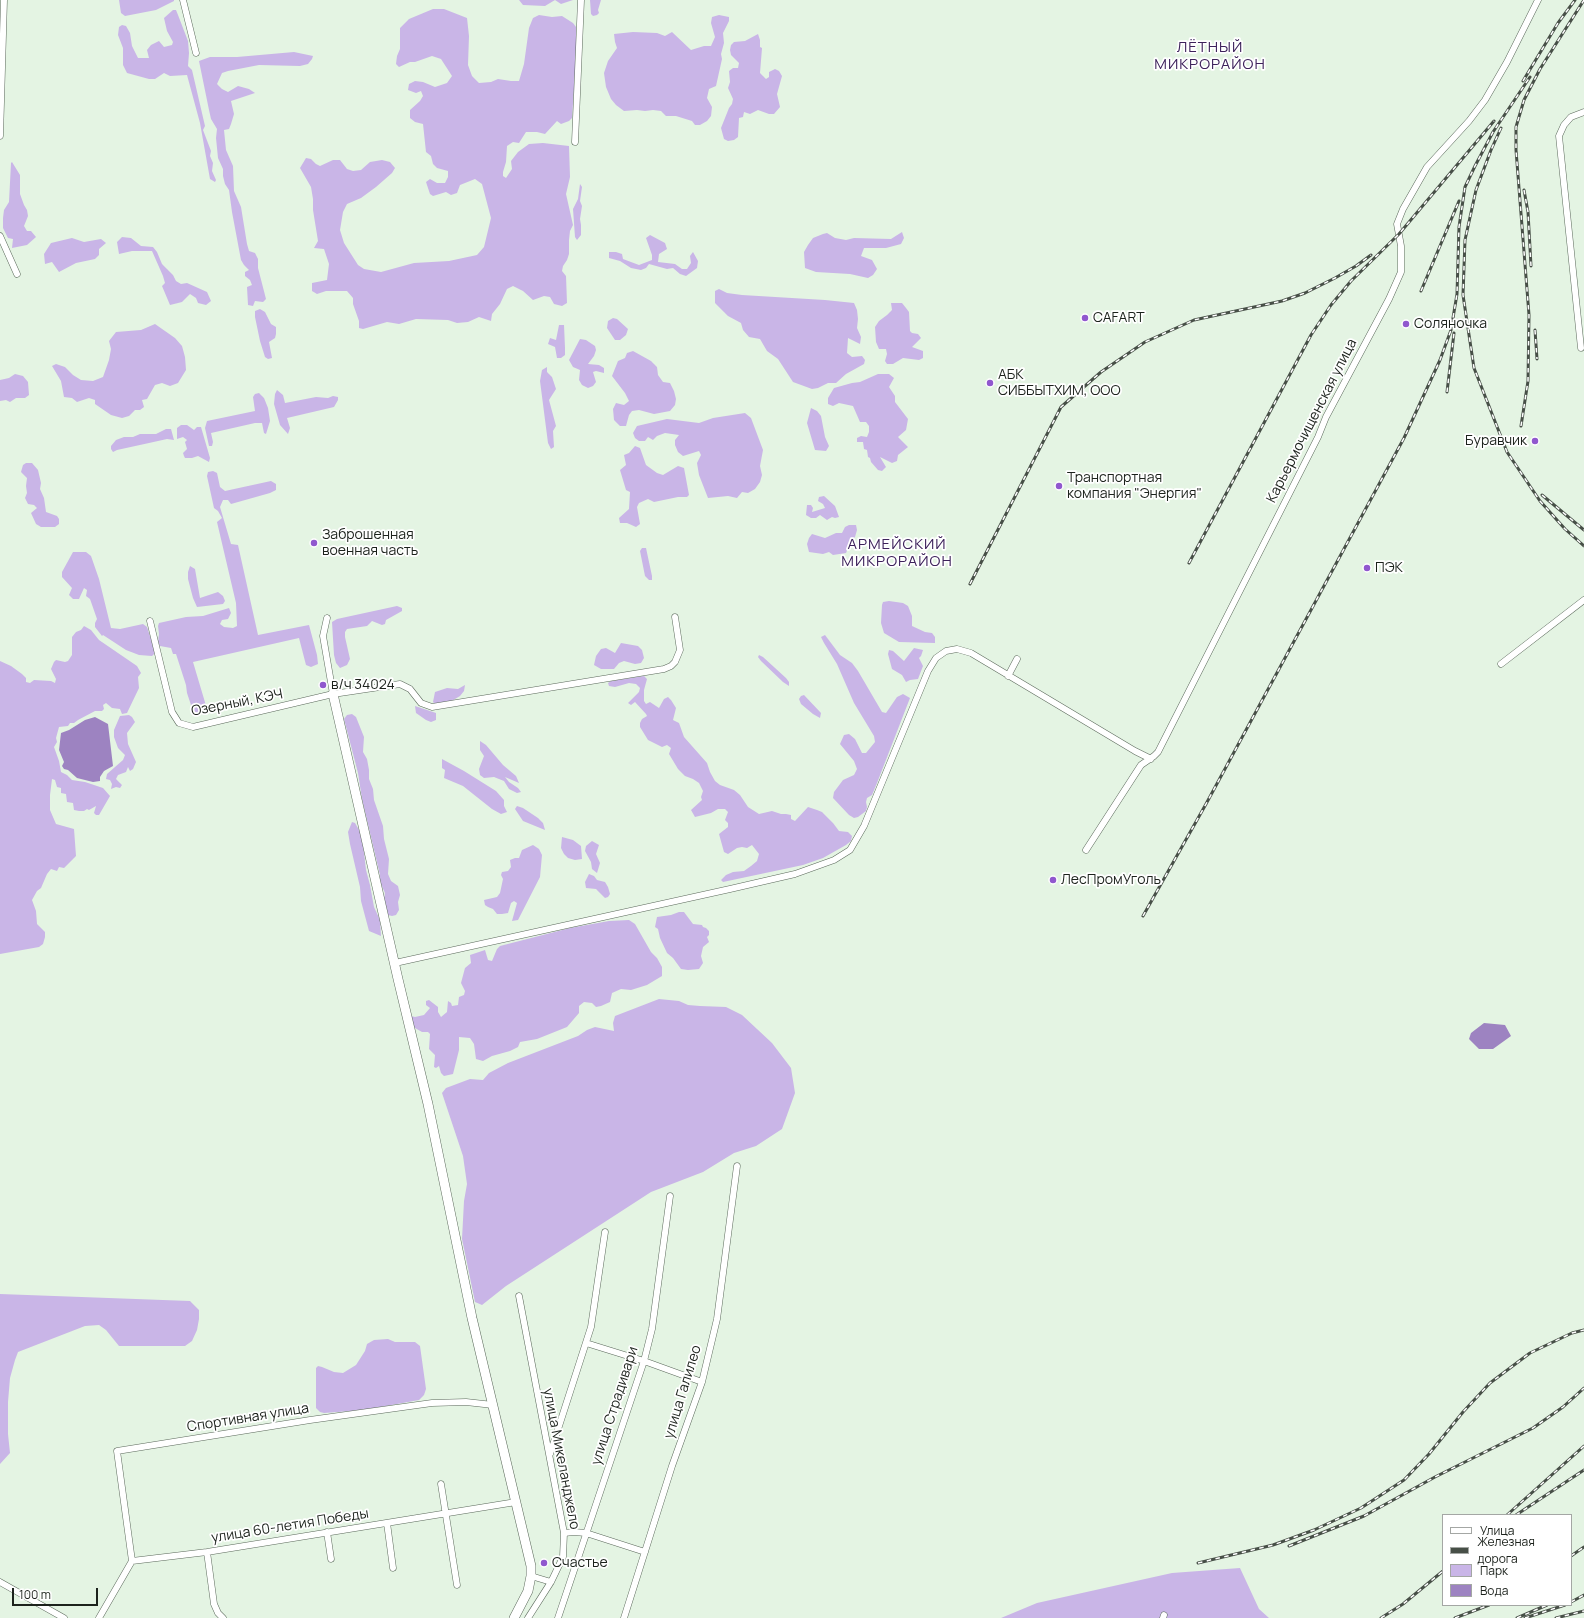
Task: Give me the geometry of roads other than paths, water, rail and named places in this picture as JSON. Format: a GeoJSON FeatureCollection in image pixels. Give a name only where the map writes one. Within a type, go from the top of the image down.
{"type":"FeatureCollection","features":[{"type":"Feature","properties":{"kind":"street"},"geometry":{"type":"LineString","coordinates":[[0,136],[4,0]]}},
{"type":"Feature","properties":{"kind":"street"},"geometry":{"type":"LineString","coordinates":[[183,0],[196,53]]}},
{"type":"Feature","properties":{"kind":"street"},"geometry":{"type":"LineString","coordinates":[[575,142],[581,0]]}},
{"type":"Feature","properties":{"kind":"street","name":"Карьермочищенская улица"},"geometry":{"type":"LineString","coordinates":[[1086,850],[1141,765],[1151,759],[1158,752],[1318,437],[1326,417],[1401,272],[1401,246],[1398,224],[1403,209],[1426,167],[1464,126],[1485,100],[1507,62],[1538,0]]}},
{"type":"Feature","properties":{"kind":"street"},"geometry":{"type":"LineString","coordinates":[[1581,348],[1559,136],[1564,125],[1571,117],[1584,112]]}},
{"type":"Feature","properties":{"kind":"street"},"geometry":{"type":"LineString","coordinates":[[0,236],[17,274]]}},
{"type":"Feature","properties":{"kind":"street"},"geometry":{"type":"LineString","coordinates":[[1501,664],[1584,600]]}},
{"type":"Feature","properties":{"kind":"street","name":"Озерный, КЭЧ"},"geometry":{"type":"LineString","coordinates":[[150,621],[172,712],[179,723],[192,727],[333,694],[400,684],[410,689],[420,703],[432,707],[664,669],[671,666],[675,662],[680,650],[675,617]]}},
{"type":"Feature","properties":{"kind":"street"},"geometry":{"type":"LineString","coordinates":[[327,618],[323,636],[333,694],[426,1098],[472,1318],[531,1566],[528,1591],[514,1618]]}},
{"type":"Feature","properties":{"kind":"street"},"geometry":{"type":"LineString","coordinates":[[395,963],[730,890],[795,874],[834,860],[850,850],[864,826],[928,671],[936,658],[946,651],[957,649],[964,651],[1151,759]]}},
{"type":"Feature","properties":{"kind":"street"},"geometry":{"type":"LineString","coordinates":[[1008,676],[1017,659]]}},
{"type":"Feature","properties":{"kind":"street","name":"улица Галилео"},"geometry":{"type":"LineString","coordinates":[[624,1618],[672,1466],[702,1382],[717,1319],[737,1166]]}},
{"type":"Feature","properties":{"kind":"street","name":"улица Страдивари"},"geometry":{"type":"LineString","coordinates":[[558,1618],[644,1361],[652,1329],[670,1196]]}},
{"type":"Feature","properties":{"kind":"street"},"geometry":{"type":"LineString","coordinates":[[550,1456],[591,1327],[605,1232]]}},
{"type":"Feature","properties":{"kind":"street","name":"улица Микеланджело"},"geometry":{"type":"LineString","coordinates":[[519,1296],[564,1533],[563,1557],[551,1582],[528,1618]]}},
{"type":"Feature","properties":{"kind":"street"},"geometry":{"type":"LineString","coordinates":[[586,1344],[644,1361],[702,1382]]}},
{"type":"Feature","properties":{"kind":"street","name":"Спортивная улица"},"geometry":{"type":"LineString","coordinates":[[132,1561],[116,1451],[432,1403],[466,1402],[493,1405]]}},
{"type":"Feature","properties":{"kind":"street"},"geometry":{"type":"LineString","coordinates":[[441,1484],[457,1585]]}},
{"type":"Feature","properties":{"kind":"street","name":"улица 60-летия Победы"},"geometry":{"type":"LineString","coordinates":[[132,1561],[207,1552],[516,1502]]}},
{"type":"Feature","properties":{"kind":"street"},"geometry":{"type":"LineString","coordinates":[[386,1523],[393,1568]]}},
{"type":"Feature","properties":{"kind":"street"},"geometry":{"type":"LineString","coordinates":[[327,1532],[331,1559]]}},
{"type":"Feature","properties":{"kind":"street"},"geometry":{"type":"LineString","coordinates":[[564,1533],[586,1533],[646,1552]]}},
{"type":"Feature","properties":{"kind":"street"},"geometry":{"type":"LineString","coordinates":[[207,1552],[214,1604],[222,1618]]}},
{"type":"Feature","properties":{"kind":"street"},"geometry":{"type":"LineString","coordinates":[[99,1618],[132,1561]]}},
{"type":"Feature","properties":{"kind":"street"},"geometry":{"type":"LineString","coordinates":[[531,1576],[551,1582]]}},
{"type":"Feature","properties":{"kind":"street"},"geometry":{"type":"LineString","coordinates":[[0,1582],[64,1618]]}},
{"type":"Feature","properties":{"kind":"water"},"geometry":{"type":"Polygon","coordinates":[[[95,717],[108,724],[113,766],[104,771],[100,777],[100,781],[93,782],[77,778],[68,770],[64,769],[62,766],[64,762],[59,750],[61,733],[85,720],[95,717]]]}},
{"type":"Feature","properties":{"kind":"water"},"geometry":{"type":"Polygon","coordinates":[[[1484,1023],[1505,1025],[1511,1036],[1493,1049],[1479,1049],[1469,1039],[1471,1033],[1484,1023]]]}},
{"type":"Feature","properties":{"kind":"railway"},"geometry":{"type":"LineString","coordinates":[[1523,81],[1558,23],[1575,0]]}},
{"type":"Feature","properties":{"kind":"railway"},"geometry":{"type":"LineString","coordinates":[[1521,426],[1528,381],[1529,315],[1516,150],[1516,127],[1524,100],[1540,69],[1584,0]]}},
{"type":"Feature","properties":{"kind":"railway"},"geometry":{"type":"LineString","coordinates":[[1143,916],[1206,804],[1404,438],[1440,360],[1451,330],[1457,294],[1459,227],[1465,187],[1493,132],[1530,77]]}},
{"type":"Feature","properties":{"kind":"railway"},"geometry":{"type":"LineString","coordinates":[[1189,563],[1311,335],[1331,305],[1351,281],[1399,234],[1494,121]]}},
{"type":"Feature","properties":{"kind":"railway"},"geometry":{"type":"LineString","coordinates":[[1501,128],[1476,190],[1465,240],[1463,295],[1474,368],[1507,452],[1540,501],[1565,529],[1584,546]]}},
{"type":"Feature","properties":{"kind":"railway"},"geometry":{"type":"LineString","coordinates":[[1524,190],[1528,212],[1531,266]]}},
{"type":"Feature","properties":{"kind":"railway"},"geometry":{"type":"LineString","coordinates":[[1421,291],[1459,201]]}},
{"type":"Feature","properties":{"kind":"railway"},"geometry":{"type":"LineString","coordinates":[[970,584],[1061,407],[1101,372],[1145,342],[1194,320],[1282,301],[1305,293],[1356,266],[1371,255]]}},
{"type":"Feature","properties":{"kind":"railway"},"geometry":{"type":"LineString","coordinates":[[1535,330],[1537,359]]}},
{"type":"Feature","properties":{"kind":"railway"},"geometry":{"type":"LineString","coordinates":[[1447,392],[1454,333]]}},
{"type":"Feature","properties":{"kind":"railway"},"geometry":{"type":"LineString","coordinates":[[1542,495],[1584,530]]}},
{"type":"Feature","properties":{"kind":"railway"},"geometry":{"type":"LineString","coordinates":[[1198,1563],[1273,1545],[1314,1530],[1361,1508],[1404,1480],[1429,1454],[1463,1412],[1490,1383],[1530,1353],[1572,1333],[1584,1330]]}},
{"type":"Feature","properties":{"kind":"railway"},"geometry":{"type":"LineString","coordinates":[[1289,1546],[1364,1516],[1435,1477],[1533,1428],[1563,1407],[1584,1388]]}},
{"type":"Feature","properties":{"kind":"railway"},"geometry":{"type":"LineString","coordinates":[[1508,1514],[1584,1446]]}},
{"type":"Feature","properties":{"kind":"railway"},"geometry":{"type":"LineString","coordinates":[[1518,1514],[1584,1470]]}},
{"type":"Feature","properties":{"kind":"railway"},"geometry":{"type":"LineString","coordinates":[[1572,1555],[1584,1547]]}},
{"type":"Feature","properties":{"kind":"railway"},"geometry":{"type":"LineString","coordinates":[[1381,1618],[1403,1604],[1442,1572]]}},
{"type":"Feature","properties":{"kind":"railway"},"geometry":{"type":"LineString","coordinates":[[1572,1601],[1584,1595]]}},
{"type":"Feature","properties":{"kind":"railway"},"geometry":{"type":"LineString","coordinates":[[1455,1618],[1486,1606]]}},
{"type":"Feature","properties":{"kind":"railway"},"geometry":{"type":"LineString","coordinates":[[1517,1618],[1545,1606]]}},
{"type":"Feature","properties":{"kind":"railway"},"geometry":{"type":"LineString","coordinates":[[1525,1618],[1562,1606]]}},
{"type":"Feature","properties":{"kind":"railway"},"geometry":{"type":"LineString","coordinates":[[1556,1618],[1584,1611]]}},
{"type":"Feature","properties":{"kind":"place","name":"CAFART"},"geometry":{"type":"Point","coordinates":[1085,318]}},
{"type":"Feature","properties":{"kind":"place","name":"Соляночка"},"geometry":{"type":"Point","coordinates":[1406,324]}},
{"type":"Feature","properties":{"kind":"place","name":"АБК СИББЫТХИМ, ООО"},"geometry":{"type":"Point","coordinates":[990,383]}},
{"type":"Feature","properties":{"kind":"place","name":"Буравчик"},"geometry":{"type":"Point","coordinates":[1535,441]}},
{"type":"Feature","properties":{"kind":"place","name":"Транспортная компания \"Энергия\""},"geometry":{"type":"Point","coordinates":[1059,486]}},
{"type":"Feature","properties":{"kind":"place","name":"Заброшенная военная часть"},"geometry":{"type":"Point","coordinates":[314,543]}},
{"type":"Feature","properties":{"kind":"place","name":"ПЭК"},"geometry":{"type":"Point","coordinates":[1367,568]}},
{"type":"Feature","properties":{"kind":"place","name":"в/ч 34024"},"geometry":{"type":"Point","coordinates":[323,685]}},
{"type":"Feature","properties":{"kind":"place","name":"ЛесПромУголь"},"geometry":{"type":"Point","coordinates":[1053,880]}},
{"type":"Feature","properties":{"kind":"place","name":"Счастье"},"geometry":{"type":"Point","coordinates":[544,1563]}},
{"type":"Feature","properties":{"kind":"district","name":"ЛЁТНЫЙ МИКРОРАЙОН"},"geometry":{"type":"Point","coordinates":[1210,56]}},
{"type":"Feature","properties":{"kind":"district","name":"АРМЕЙСКИЙ МИКРОРАЙОН"},"geometry":{"type":"Point","coordinates":[897,554]}}]}
